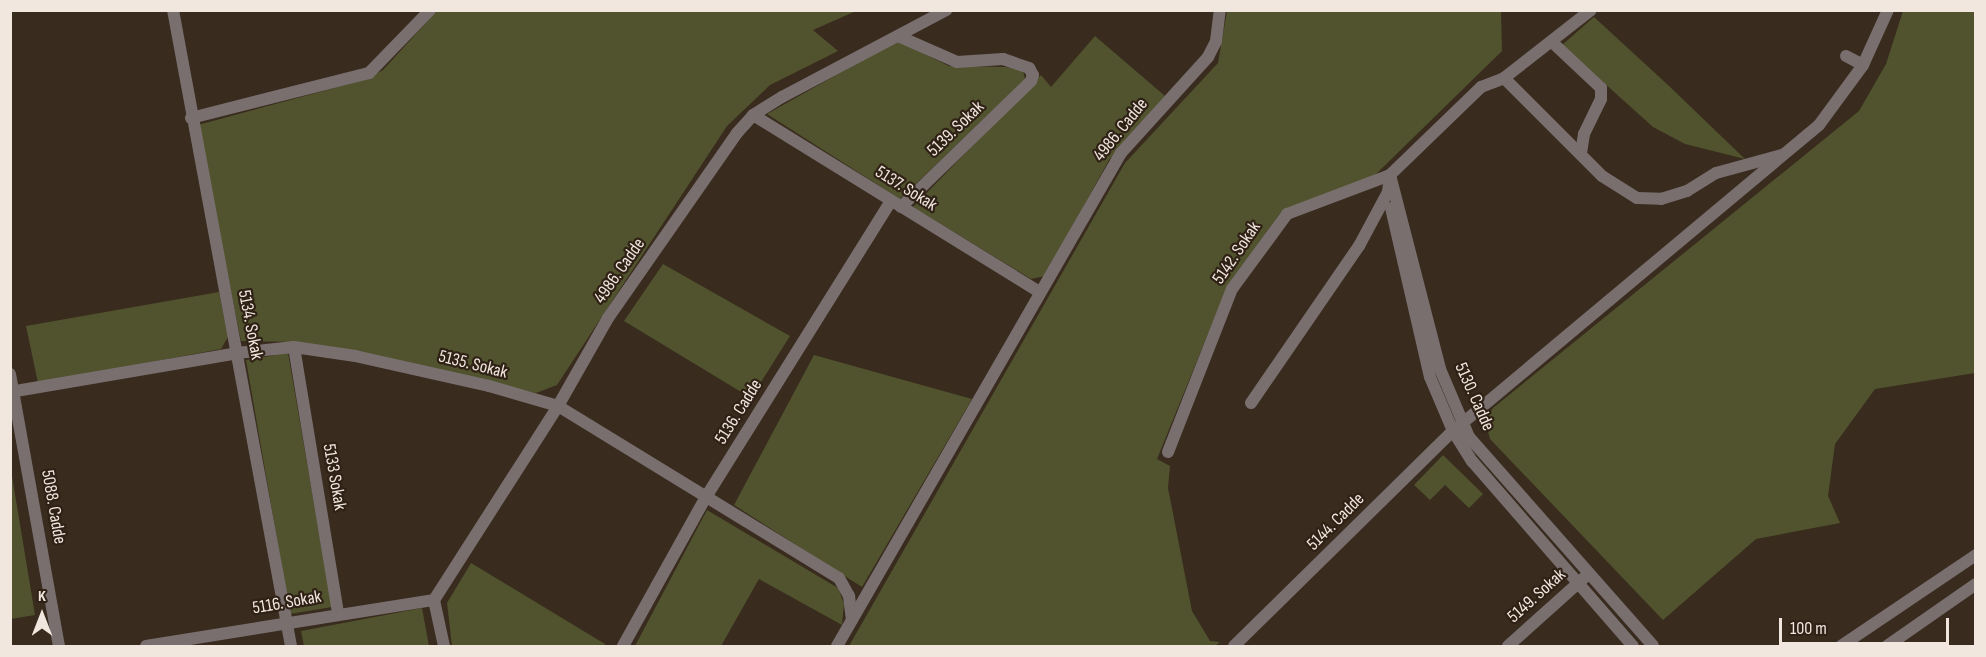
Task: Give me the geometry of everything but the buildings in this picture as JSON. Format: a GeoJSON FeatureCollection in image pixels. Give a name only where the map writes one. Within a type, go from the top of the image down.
{"type":"FeatureCollection","features":[{"type":"Feature","properties":{"kind":"street","name":"5134. Sokak"},"geometry":{"type":"LineString","coordinates":[[173,10],[190,118],[237,353],[291,646]]}},
{"type":"Feature","properties":{"kind":"street"},"geometry":{"type":"LineString","coordinates":[[190,118],[369,73],[430,10]]}},
{"type":"Feature","properties":{"kind":"street","name":"4986. Cadde"},"geometry":{"type":"LineString","coordinates":[[434,600],[558,406],[630,286],[753,115],[946,10]]}},
{"type":"Feature","properties":{"kind":"street","name":"4986. Cadde"},"geometry":{"type":"LineString","coordinates":[[837,646],[1121,153],[1208,57],[1216,41],[1220,10]]}},
{"type":"Feature","properties":{"kind":"street"},"geometry":{"type":"LineString","coordinates":[[1251,403],[1359,246],[1388,192],[1390,175],[1481,87],[1504,78],[1553,43],[1591,10]]}},
{"type":"Feature","properties":{"kind":"street","name":"5144. Cadde"},"geometry":{"type":"LineString","coordinates":[[1234,646],[1458,427],[1789,153],[1836,105],[1863,65],[1888,10]]}},
{"type":"Feature","properties":{"kind":"street","name":"5139. Sokak"},"geometry":{"type":"LineString","coordinates":[[896,204],[1031,81],[1033,75],[1029,68],[1003,59],[957,62],[898,36]]}},
{"type":"Feature","properties":{"kind":"street"},"geometry":{"type":"LineString","coordinates":[[1553,43],[1601,88],[1601,99],[1584,134],[1581,154]]}},
{"type":"Feature","properties":{"kind":"street"},"geometry":{"type":"LineString","coordinates":[[1846,56],[1863,65]]}},
{"type":"Feature","properties":{"kind":"street"},"geometry":{"type":"LineString","coordinates":[[1504,78],[1619,189],[1637,198],[1661,199],[1687,190],[1716,173],[1789,153]]}},
{"type":"Feature","properties":{"kind":"street","name":"5137. Sokak"},"geometry":{"type":"LineString","coordinates":[[753,115],[1040,292]]}},
{"type":"Feature","properties":{"kind":"street","name":"5130. Cadde"},"geometry":{"type":"LineString","coordinates":[[1390,175],[1440,369],[1458,427],[1653,646]]}},
{"type":"Feature","properties":{"kind":"street","name":"5142. Sokak"},"geometry":{"type":"LineString","coordinates":[[1168,452],[1232,289],[1287,214],[1390,175]]}},
{"type":"Feature","properties":{"kind":"street","name":"5130. Cadde"},"geometry":{"type":"LineString","coordinates":[[1388,192],[1427,366],[1458,427],[1472,461],[1633,646]]}},
{"type":"Feature","properties":{"kind":"street","name":"5136. Cadde"},"geometry":{"type":"LineString","coordinates":[[623,646],[706,497],[896,204]]}},
{"type":"Feature","properties":{"kind":"street","name":"5135. Sokak"},"geometry":{"type":"LineString","coordinates":[[12,392],[237,353],[294,348],[355,356],[558,406],[839,578],[849,596],[852,620]]}},
{"type":"Feature","properties":{"kind":"street","name":"5133 Sokak"},"geometry":{"type":"LineString","coordinates":[[294,348],[338,613]]}},
{"type":"Feature","properties":{"kind":"street","name":"5088. Cadde"},"geometry":{"type":"LineString","coordinates":[[10,374],[59,646]]}},
{"type":"Feature","properties":{"kind":"street"},"geometry":{"type":"LineString","coordinates":[[1841,646],[1976,555]]}},
{"type":"Feature","properties":{"kind":"street","name":"5149. Sokak"},"geometry":{"type":"LineString","coordinates":[[1508,646],[1589,573]]}},
{"type":"Feature","properties":{"kind":"street"},"geometry":{"type":"LineString","coordinates":[[1887,646],[1976,584]]}},
{"type":"Feature","properties":{"kind":"street"},"geometry":{"type":"LineString","coordinates":[[434,600],[444,646]]}},
{"type":"Feature","properties":{"kind":"street","name":"5116. Sokak"},"geometry":{"type":"LineString","coordinates":[[146,646],[338,613],[434,600]]}},
{"type":"Feature","properties":{"kind":"green space"},"geometry":{"type":"Polygon","coordinates":[[[437,11],[856,11],[813,30],[838,51],[770,85],[727,126],[557,385],[536,393],[297,342],[241,341],[198,125],[364,80],[383,70],[437,11]]]}},
{"type":"Feature","properties":{"kind":"green space"},"geometry":{"type":"Polygon","coordinates":[[[1227,11],[1501,11],[1502,51],[1373,177],[1281,212],[1227,287],[1157,459],[1170,466],[1168,488],[1192,611],[1210,641],[1220,642],[1215,646],[849,646],[1125,163],[1218,63],[1227,11]]]}},
{"type":"Feature","properties":{"kind":"green space"},"geometry":{"type":"Polygon","coordinates":[[[1903,11],[1975,11],[1975,373],[1875,389],[1835,444],[1828,496],[1840,523],[1756,539],[1663,620],[1490,439],[1485,420],[1493,408],[1859,111],[1886,64],[1903,11]]]}},
{"type":"Feature","properties":{"kind":"green space"},"geometry":{"type":"Polygon","coordinates":[[[1594,17],[1745,159],[1685,144],[1653,127],[1562,45],[1594,17]]]}},
{"type":"Feature","properties":{"kind":"green space"},"geometry":{"type":"Polygon","coordinates":[[[1095,36],[1165,96],[1109,160],[1045,276],[1031,279],[913,207],[1041,75],[1051,87],[1095,36]]]}},
{"type":"Feature","properties":{"kind":"green space"},"geometry":{"type":"Polygon","coordinates":[[[897,41],[949,66],[1006,67],[1023,71],[1025,79],[900,199],[767,114],[897,41]]]}},
{"type":"Feature","properties":{"kind":"green space"},"geometry":{"type":"Polygon","coordinates":[[[663,264],[790,336],[751,398],[624,321],[663,264]]]}},
{"type":"Feature","properties":{"kind":"green space"},"geometry":{"type":"Polygon","coordinates":[[[219,292],[228,337],[221,349],[38,383],[26,326],[219,292]]]}},
{"type":"Feature","properties":{"kind":"green space"},"geometry":{"type":"Polygon","coordinates":[[[288,353],[332,607],[290,614],[246,360],[288,353]]]}},
{"type":"Feature","properties":{"kind":"green space"},"geometry":{"type":"Polygon","coordinates":[[[814,355],[972,399],[862,587],[734,505],[814,355]]]}},
{"type":"Feature","properties":{"kind":"green space"},"geometry":{"type":"Polygon","coordinates":[[[1443,455],[1483,494],[1469,508],[1445,485],[1430,500],[1414,485],[1443,455]]]}},
{"type":"Feature","properties":{"kind":"green space"},"geometry":{"type":"Polygon","coordinates":[[[11,470],[35,615],[10,619],[11,470]]]}},
{"type":"Feature","properties":{"kind":"green space"},"geometry":{"type":"Polygon","coordinates":[[[707,510],[838,588],[844,604],[842,625],[759,579],[721,646],[635,646],[707,510]]]}},
{"type":"Feature","properties":{"kind":"green space"},"geometry":{"type":"Polygon","coordinates":[[[471,563],[605,644],[604,646],[452,646],[447,603],[471,563]]]}},
{"type":"Feature","properties":{"kind":"green space"},"geometry":{"type":"Polygon","coordinates":[[[422,608],[429,646],[304,646],[301,631],[422,608]]]}}]}
